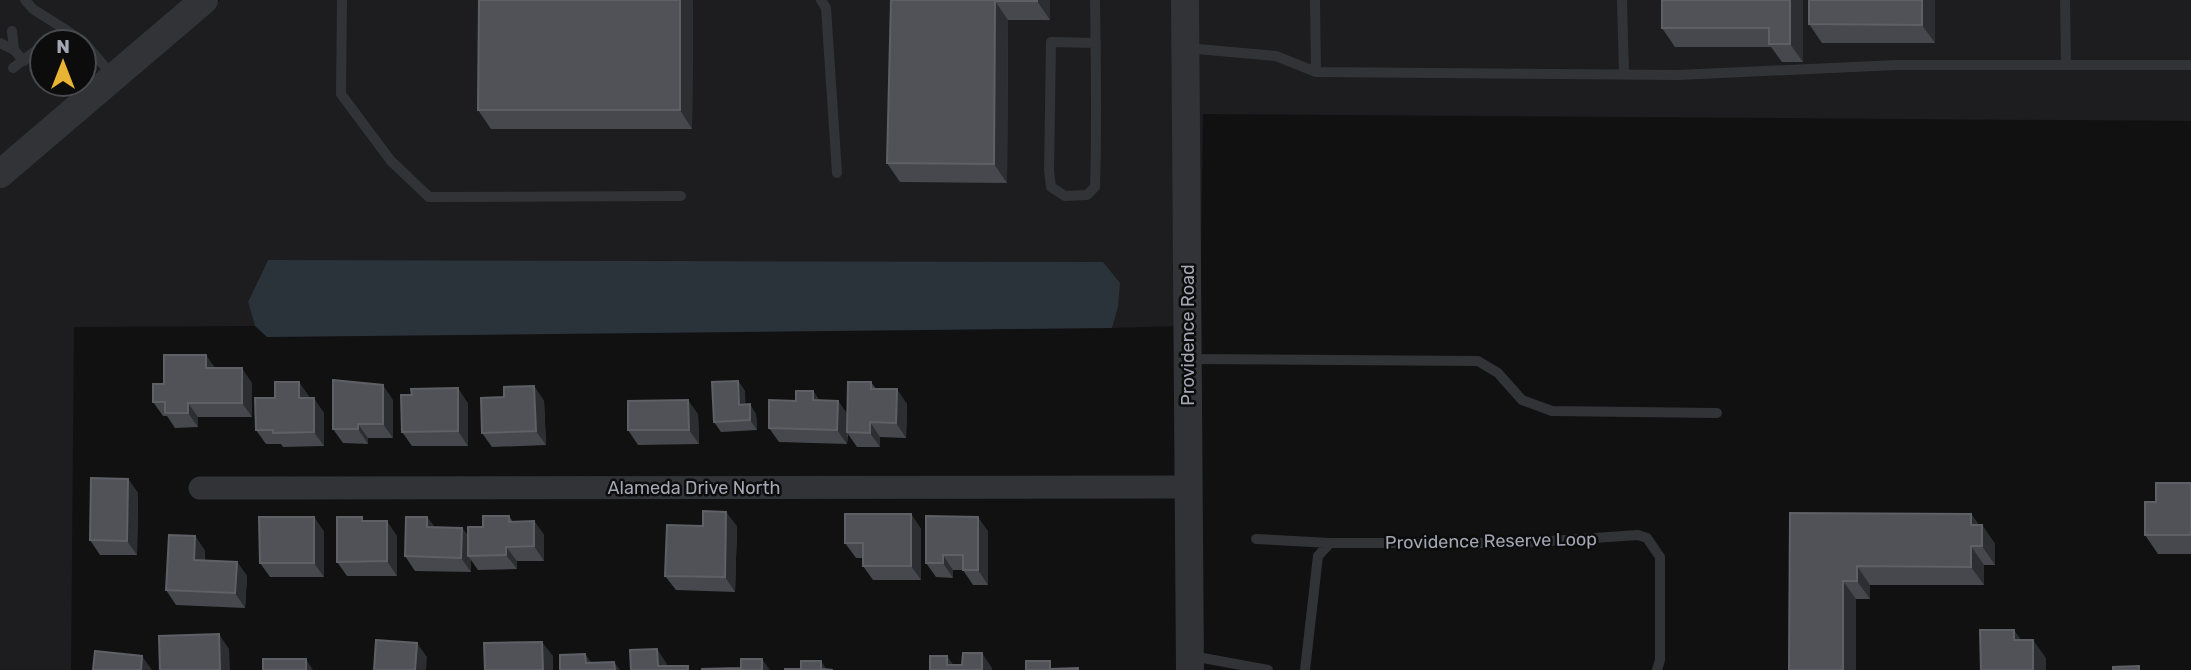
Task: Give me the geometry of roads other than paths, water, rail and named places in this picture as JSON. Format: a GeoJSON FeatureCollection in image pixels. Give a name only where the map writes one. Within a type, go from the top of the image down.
{"type":"FeatureCollection","features":[{"type":"Feature","properties":{"kind":"street"},"geometry":{"type":"LineString","coordinates":[[0,174],[204,0]]}},
{"type":"Feature","properties":{"kind":"street","name":"Providence Road"},"geometry":{"type":"LineString","coordinates":[[1185,0],[1190,663]]}},
{"type":"Feature","properties":{"kind":"street","name":"Alameda Drive North"},"geometry":{"type":"LineString","coordinates":[[200,488],[1188,487]]}},
{"type":"Feature","properties":{"kind":"lane"},"geometry":{"type":"LineString","coordinates":[[25,0],[33,9],[63,28]]}},
{"type":"Feature","properties":{"kind":"lane"},"geometry":{"type":"LineString","coordinates":[[342,0],[341,94],[391,161],[429,197],[681,196]]}},
{"type":"Feature","properties":{"kind":"lane"},"geometry":{"type":"LineString","coordinates":[[821,0],[826,8],[837,173]]}},
{"type":"Feature","properties":{"kind":"lane"},"geometry":{"type":"LineString","coordinates":[[1096,0],[1096,43],[1095,187],[1087,195],[1065,196],[1051,187],[1049,171],[1051,42],[1096,43]]}},
{"type":"Feature","properties":{"kind":"lane"},"geometry":{"type":"LineString","coordinates":[[1315,0],[1316,72]]}},
{"type":"Feature","properties":{"kind":"lane"},"geometry":{"type":"LineString","coordinates":[[1622,0],[1624,74]]}},
{"type":"Feature","properties":{"kind":"lane"},"geometry":{"type":"LineString","coordinates":[[2065,0],[2066,65]]}},
{"type":"Feature","properties":{"kind":"lane"},"geometry":{"type":"LineString","coordinates":[[12,32],[15,50]]}},
{"type":"Feature","properties":{"kind":"lane"},"geometry":{"type":"LineString","coordinates":[[0,43],[15,50],[24,61]]}},
{"type":"Feature","properties":{"kind":"lane"},"geometry":{"type":"LineString","coordinates":[[1186,48],[1276,56],[1316,72],[1678,75],[1896,65],[2191,65]]}},
{"type":"Feature","properties":{"kind":"lane"},"geometry":{"type":"LineString","coordinates":[[13,68],[28,58]]}},
{"type":"Feature","properties":{"kind":"lane"},"geometry":{"type":"LineString","coordinates":[[98,58],[114,77]]}},
{"type":"Feature","properties":{"kind":"lane"},"geometry":{"type":"LineString","coordinates":[[1188,359],[1478,361],[1498,373],[1522,400],[1552,411],[1717,413]]}},
{"type":"Feature","properties":{"kind":"lane","name":"Providence Reserve Loop"},"geometry":{"type":"LineString","coordinates":[[1330,543],[1521,543],[1638,535],[1647,538],[1660,557],[1660,660],[1657,670]]}},
{"type":"Feature","properties":{"kind":"lane"},"geometry":{"type":"LineString","coordinates":[[1256,539],[1330,543]]}},
{"type":"Feature","properties":{"kind":"lane"},"geometry":{"type":"LineString","coordinates":[[1305,670],[1318,556],[1330,543]]}},
{"type":"Feature","properties":{"kind":"lane"},"geometry":{"type":"LineString","coordinates":[[1190,663],[1268,670]]}}]}
